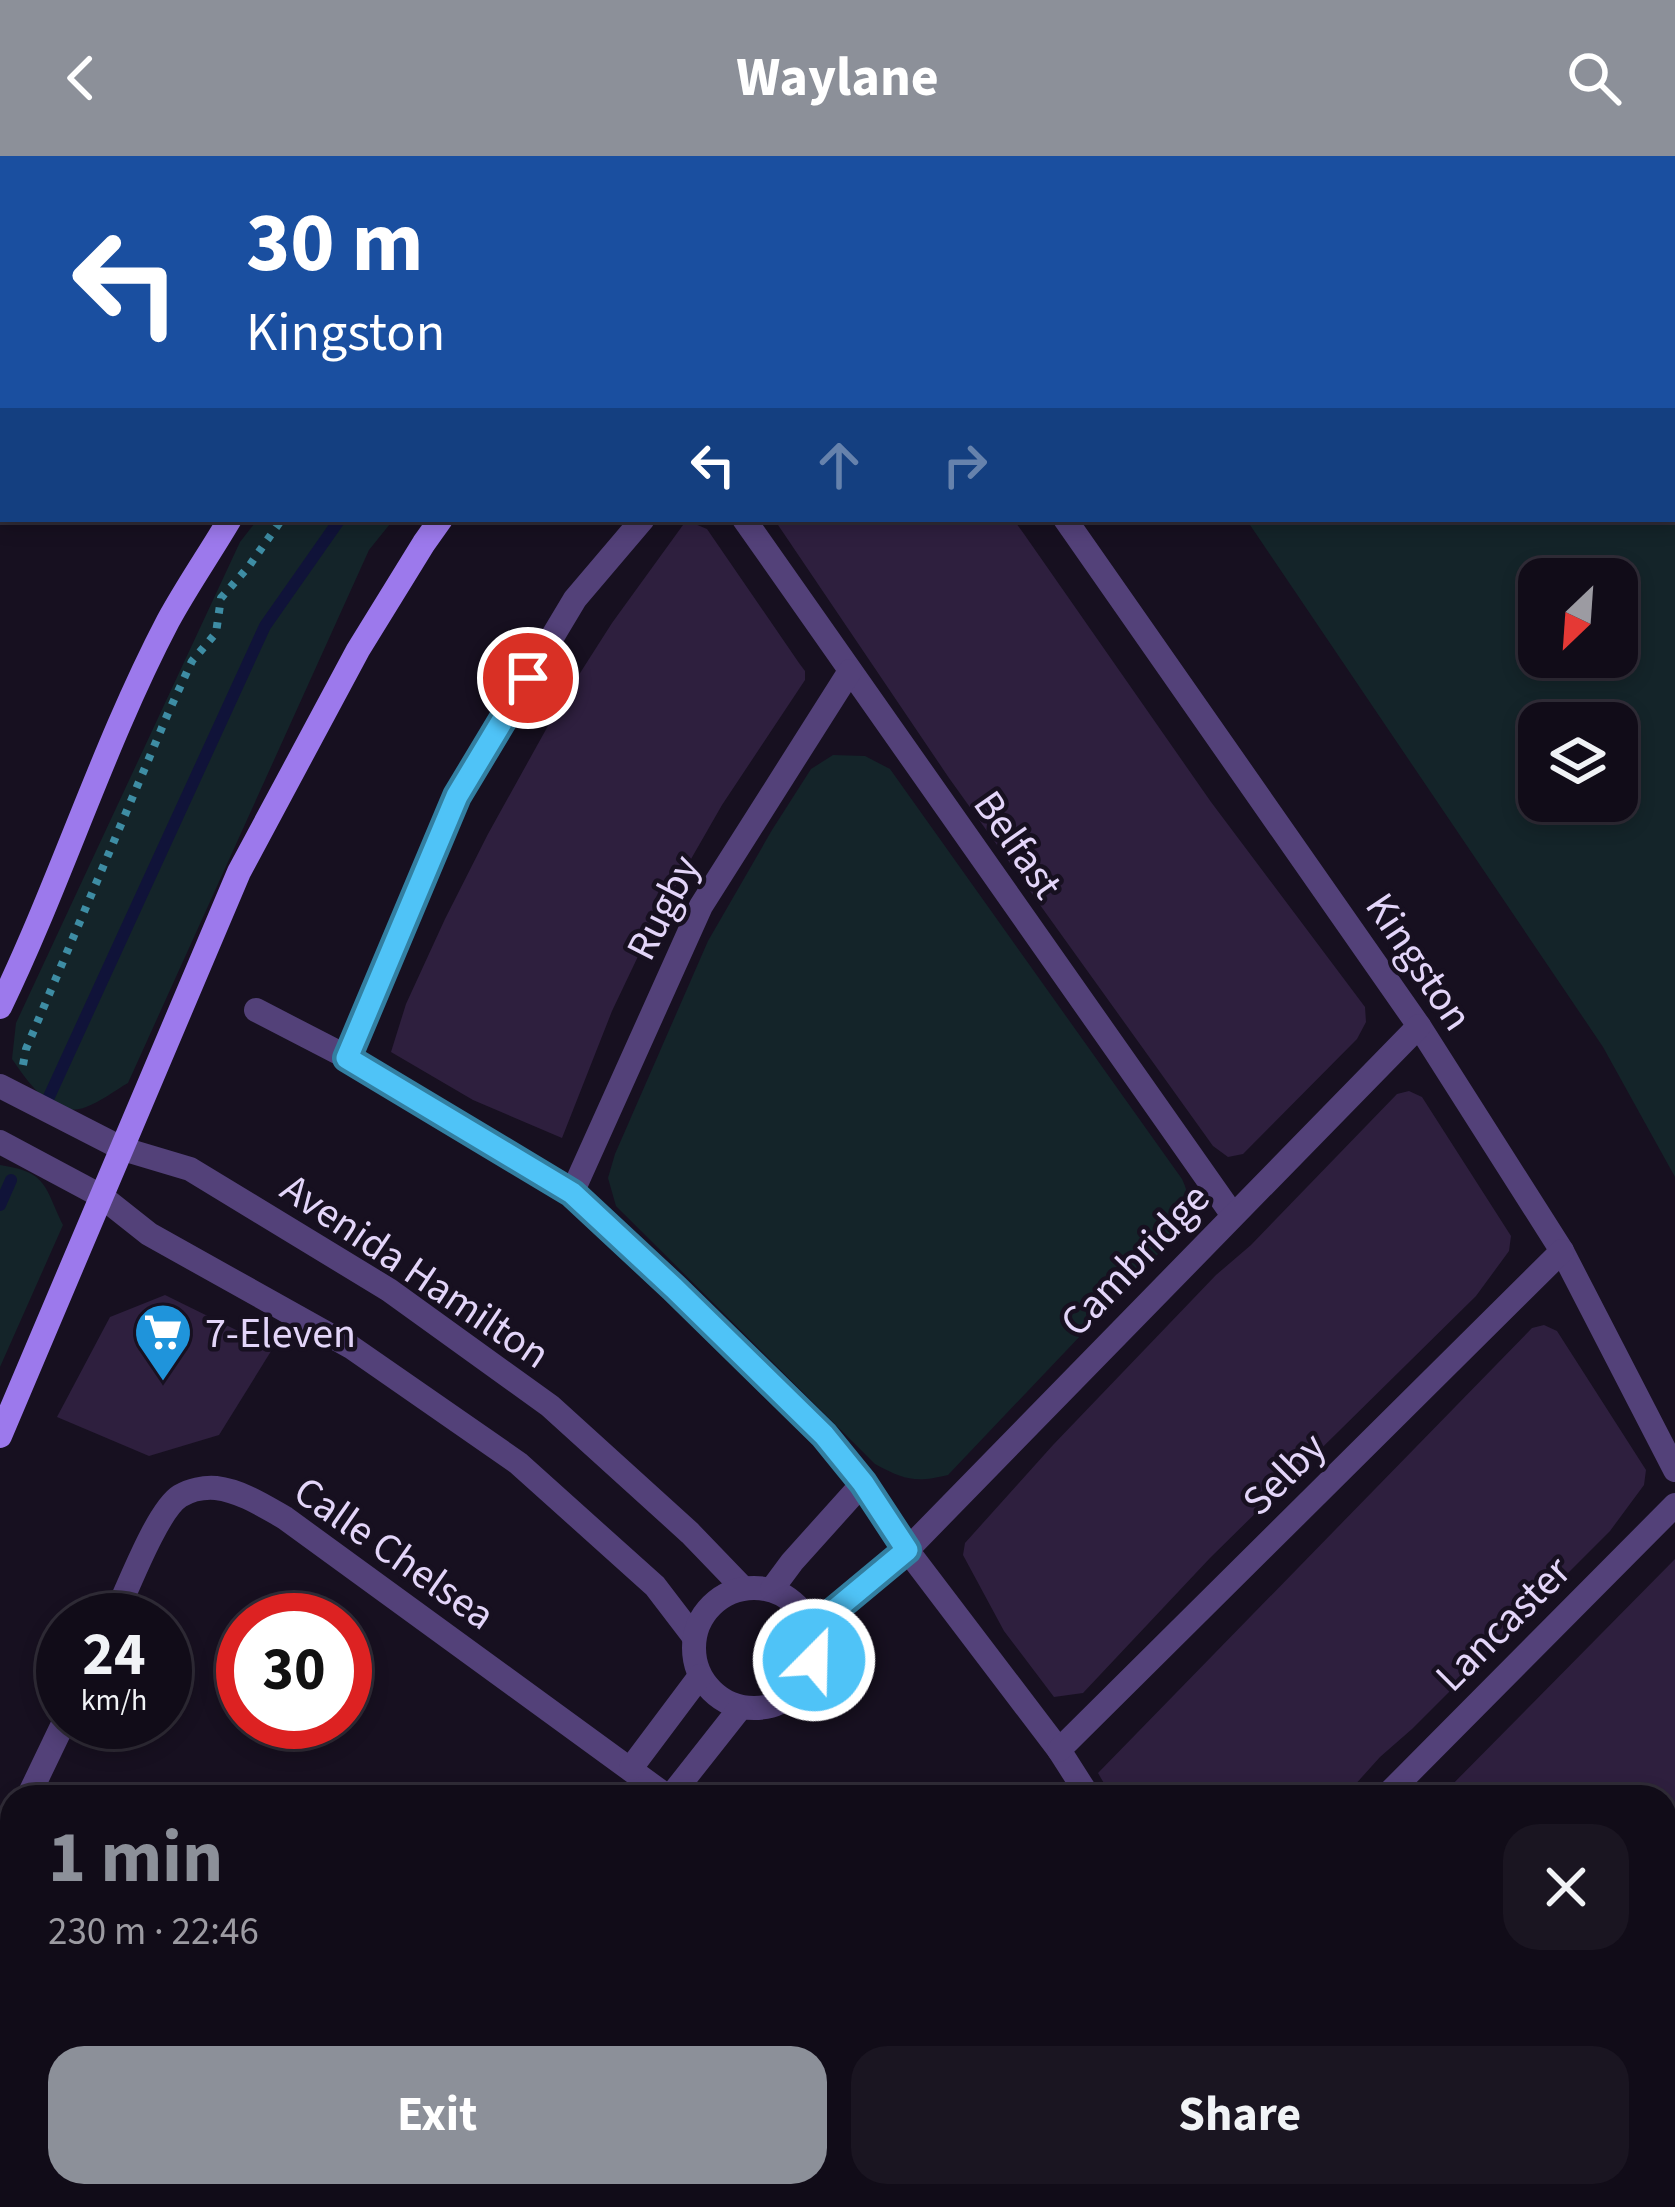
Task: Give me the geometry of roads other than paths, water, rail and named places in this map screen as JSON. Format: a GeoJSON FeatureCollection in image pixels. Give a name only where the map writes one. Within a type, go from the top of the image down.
{"type":"FeatureCollection","features":[{"type":"Feature","properties":{"kind":"street"},"geometry":{"type":"LineString","coordinates":[[0,1007],[169,620],[228,522]]}},
{"type":"Feature","properties":{"kind":"street"},"geometry":{"type":"LineString","coordinates":[[0,1436],[239,872],[358,650],[439,522]]}},
{"type":"Feature","properties":{"kind":"street"},"geometry":{"type":"LineString","coordinates":[[347,1058],[457,796],[574,599],[641,522]]}},
{"type":"Feature","properties":{"kind":"street","name":"Belfast"},"geometry":{"type":"LineString","coordinates":[[746,522],[1232,1214]]}},
{"type":"Feature","properties":{"kind":"street","name":"Kingston"},"geometry":{"type":"LineString","coordinates":[[1067,522],[1419,1026],[1562,1252],[1675,1470]]}},
{"type":"Feature","properties":{"kind":"street","name":"Rugby"},"geometry":{"type":"LineString","coordinates":[[572,1193],[700,906],[850,671]]}},
{"type":"Feature","properties":{"kind":"street"},"geometry":{"type":"LineString","coordinates":[[256,1010],[347,1058],[572,1193],[674,1288],[824,1435],[1081,1785]]}},
{"type":"Feature","properties":{"kind":"street","name":"Cambridge"},"geometry":{"type":"LineString","coordinates":[[812,1629],[907,1550],[1419,1026]]}},
{"type":"Feature","properties":{"kind":"street","name":"Avenida Hamilton"},"geometry":{"type":"LineString","coordinates":[[8,1090],[122,1149],[190,1169],[389,1290],[550,1406],[690,1532],[743,1588]]}},
{"type":"Feature","properties":{"kind":"street"},"geometry":{"type":"LineString","coordinates":[[0,1142],[101,1196],[149,1234],[351,1347],[518,1463],[655,1586],[694,1637]]}},
{"type":"Feature","properties":{"kind":"street","name":"Selby"},"geometry":{"type":"LineString","coordinates":[[1059,1750],[1562,1252]]}},
{"type":"Feature","properties":{"kind":"street"},"geometry":{"type":"LineString","coordinates":[[772,1589],[863,1483]]}},
{"type":"Feature","properties":{"kind":"street","name":"Calle Chelsea"},"geometry":{"type":"LineString","coordinates":[[126,1593],[164,1512],[178,1496],[200,1488],[246,1497],[285,1518],[653,1785]]}},
{"type":"Feature","properties":{"kind":"street","name":"Lancaster"},"geometry":{"type":"LineString","coordinates":[[1396,1785],[1675,1504]]}},
{"type":"Feature","properties":{"kind":"street"},"geometry":{"type":"LineString","coordinates":[[743,1588],[772,1589],[797,1604],[812,1629],[814,1660],[800,1689],[773,1706],[741,1707],[718,1696],[700,1676],[694,1637],[703,1614],[720,1597],[743,1588]]}},
{"type":"Feature","properties":{"kind":"street"},"geometry":{"type":"LineString","coordinates":[[631,1768],[700,1676]]}},
{"type":"Feature","properties":{"kind":"street"},"geometry":{"type":"LineString","coordinates":[[679,1785],[741,1707]]}},
{"type":"Feature","properties":{"kind":"street"},"geometry":{"type":"LineString","coordinates":[[34,1785],[51,1749]]}},
{"type":"Feature","properties":{"kind":"waterway"},"geometry":{"type":"LineString","coordinates":[[48,1099],[265,626],[338,522]]}},
{"type":"Feature","properties":{"kind":"waterway"},"geometry":{"type":"LineString","coordinates":[[0,1205],[11,1180]]}},
{"type":"Feature","properties":{"kind":"place","name":"7-Eleven"},"geometry":{"type":"Point","coordinates":[163,1383]}}]}
